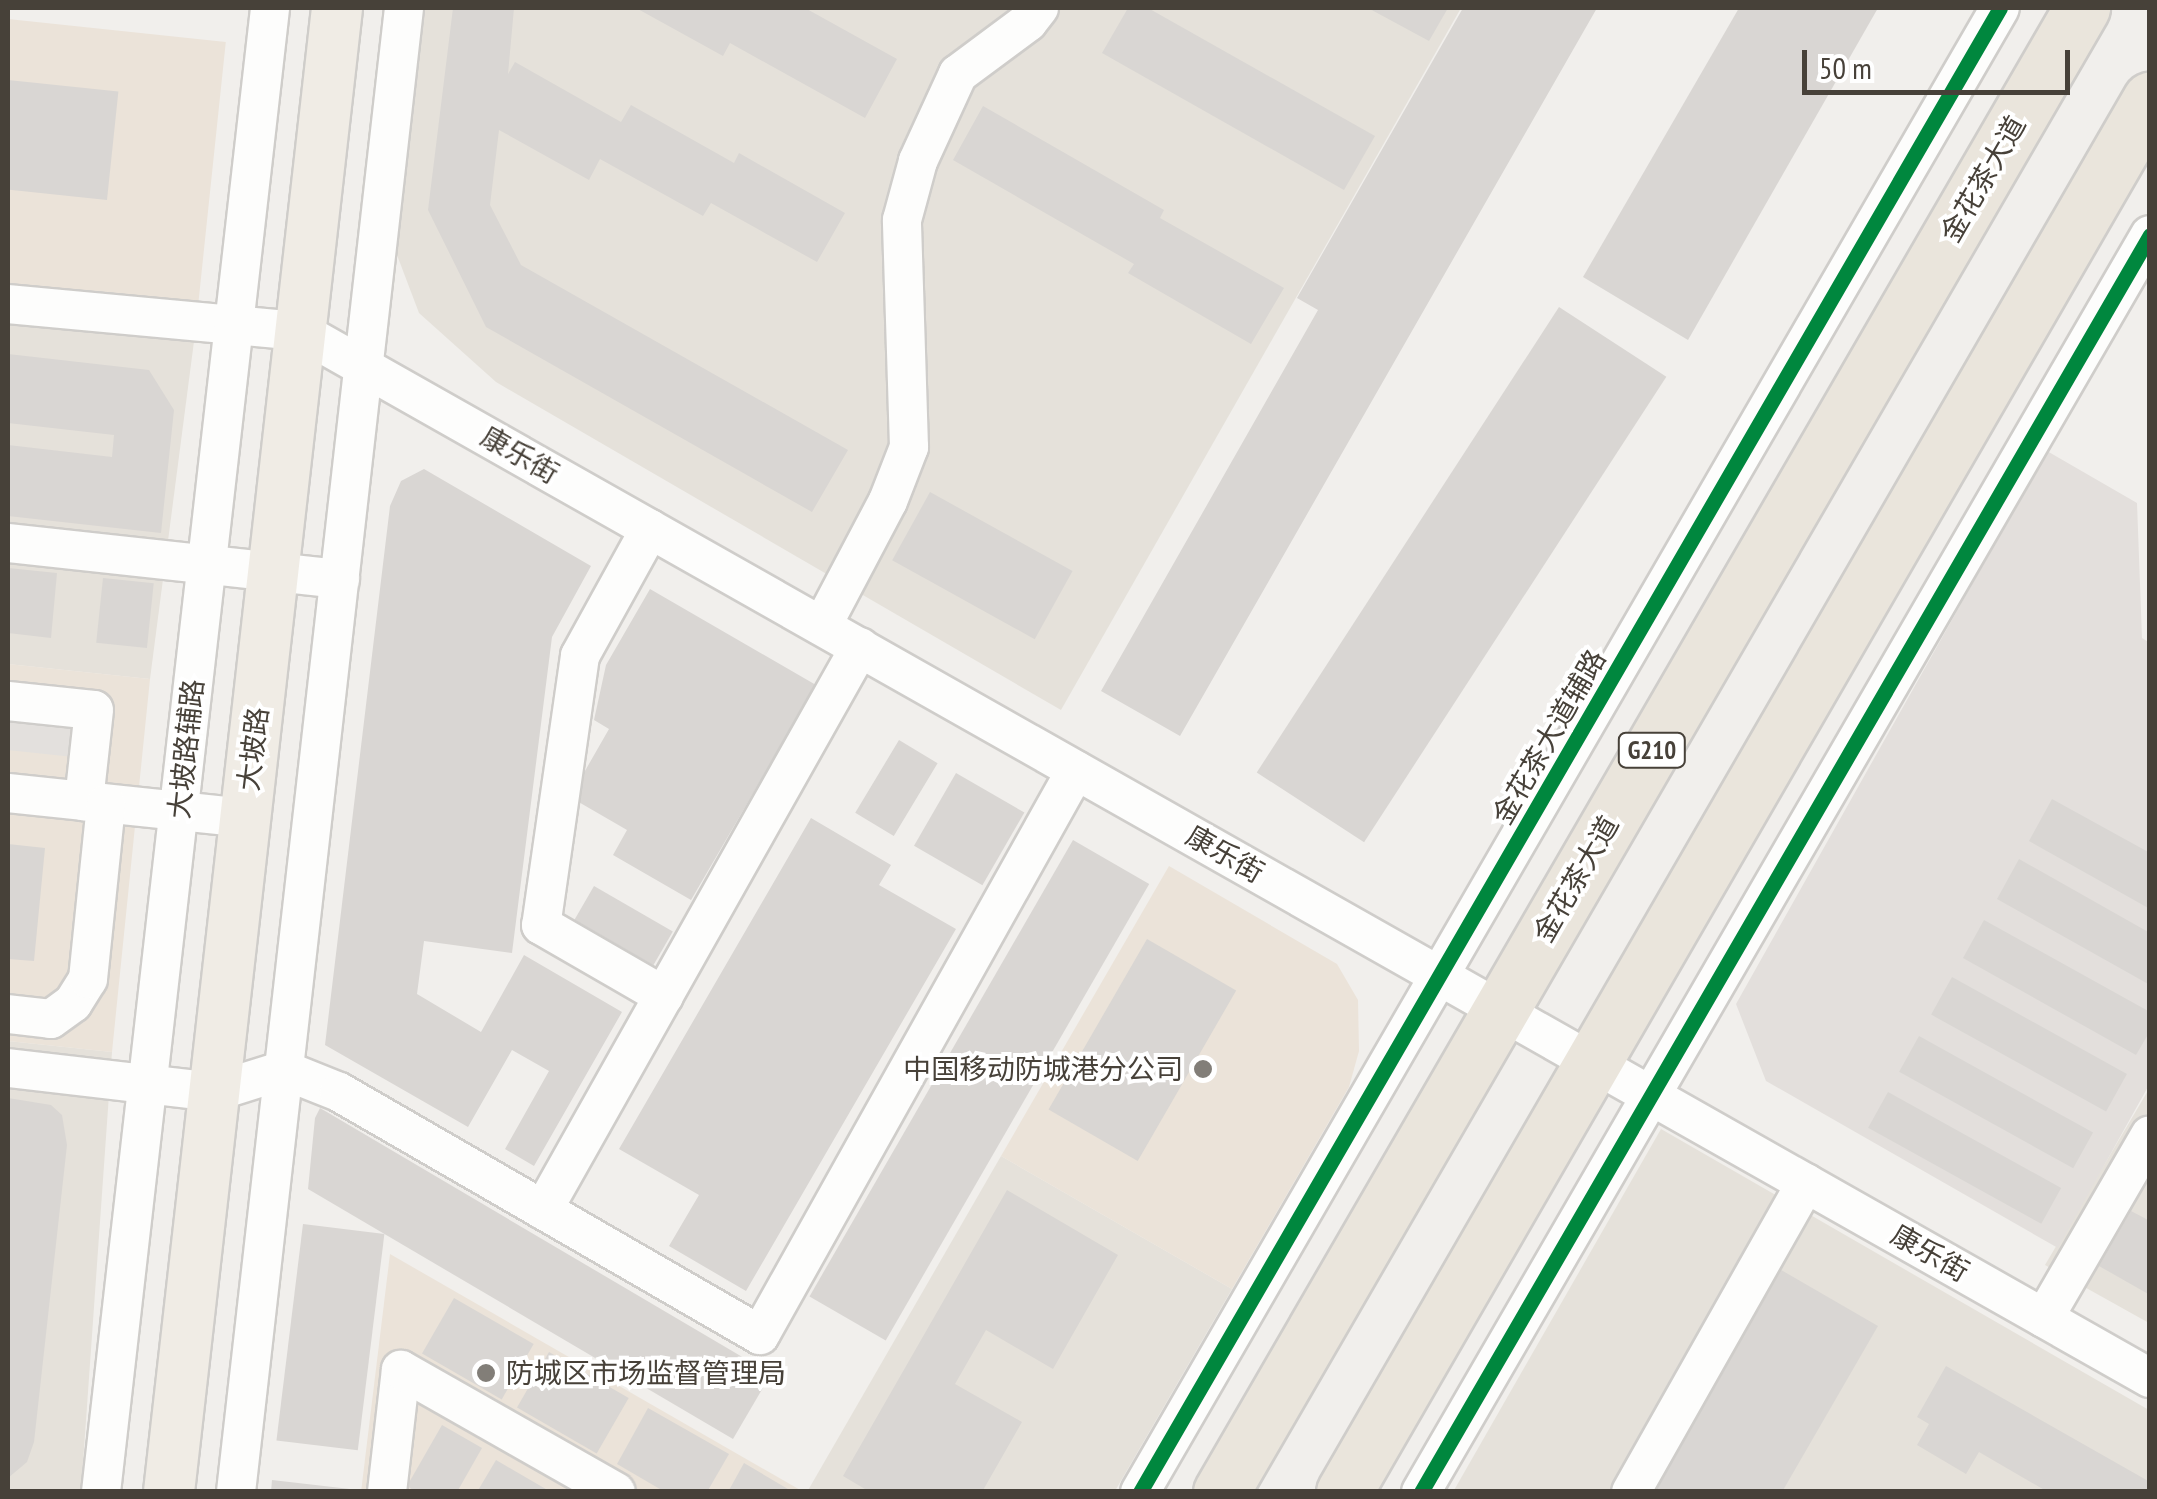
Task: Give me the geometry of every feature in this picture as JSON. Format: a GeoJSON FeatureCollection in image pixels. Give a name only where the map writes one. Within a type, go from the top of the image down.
{"type":"FeatureCollection","features":[{"type":"Feature","properties":{"kind":"highway","name":"金花茶大道"},"geometry":{"type":"LineString","coordinates":[[1221,1492],[2082,8]]}},
{"type":"Feature","properties":{"kind":"highway"},"geometry":{"type":"LineString","coordinates":[[1344,1492],[2150,100]]}},
{"type":"Feature","properties":{"kind":"main road","name":"大坡路"},"geometry":{"type":"LineString","coordinates":[[169,1492],[337,8]]}},
{"type":"Feature","properties":{"kind":"street","name":"大坡路辅路"},"geometry":{"type":"LineString","coordinates":[[102,1492],[270,8]]}},
{"type":"Feature","properties":{"kind":"street"},"geometry":{"type":"LineString","coordinates":[[236,1492],[404,8]]}},
{"type":"Feature","properties":{"kind":"street"},"geometry":{"type":"LineString","coordinates":[[822,626],[888,501],[909,448],[902,220],[918,161],[958,74],[1028,22],[1038,8]]}},
{"type":"Feature","properties":{"kind":"street","name":"金花茶大道辅路"},"geometry":{"type":"LineString","coordinates":[[1140,1492],[2000,8]]}},
{"type":"Feature","properties":{"kind":"street"},"geometry":{"type":"LineString","coordinates":[[1421,1492],[2150,235]]}},
{"type":"Feature","properties":{"kind":"street"},"geometry":{"type":"LineString","coordinates":[[8,304],[300,331]]}},
{"type":"Feature","properties":{"kind":"street","name":"康乐街"},"geometry":{"type":"LineString","coordinates":[[300,331],[2150,1378]]}},
{"type":"Feature","properties":{"kind":"street"},"geometry":{"type":"LineString","coordinates":[[650,529],[580,656],[541,926],[664,996]]}},
{"type":"Feature","properties":{"kind":"street"},"geometry":{"type":"LineString","coordinates":[[8,543],[340,579]]}},
{"type":"Feature","properties":{"kind":"street"},"geometry":{"type":"LineString","coordinates":[[544,1210],[860,648]]}},
{"type":"Feature","properties":{"kind":"street"},"geometry":{"type":"LineString","coordinates":[[8,701],[94,710],[95,802],[88,979],[73,1003],[50,1018],[8,1014]]}},
{"type":"Feature","properties":{"kind":"street"},"geometry":{"type":"LineString","coordinates":[[8,1068],[214,1092],[284,1070],[339,1092],[760,1335],[1076,770]]}},
{"type":"Feature","properties":{"kind":"street"},"geometry":{"type":"LineString","coordinates":[[8,793],[245,818]]}},
{"type":"Feature","properties":{"kind":"street"},"geometry":{"type":"LineString","coordinates":[[2044,1318],[2150,1135]]}},
{"type":"Feature","properties":{"kind":"street"},"geometry":{"type":"LineString","coordinates":[[1631,1492],[1806,1183]]}},
{"type":"Feature","properties":{"kind":"street"},"geometry":{"type":"LineString","coordinates":[[387,1492],[401,1370],[616,1492]]}},
{"type":"Feature","properties":{"kind":"shaded area"},"geometry":{"type":"Polygon","coordinates":[[[412,8],[1461,8],[1061,710],[496,382],[419,313],[397,255],[393,167],[412,8]]]}},
{"type":"Feature","properties":{"kind":"shaded area"},"geometry":{"type":"Polygon","coordinates":[[[8,19],[226,42],[198,303],[8,283],[8,19]]]}},
{"type":"Feature","properties":{"kind":"shaded area"},"geometry":{"type":"Polygon","coordinates":[[[8,282],[199,303],[150,679],[8,664],[8,282]]]}},
{"type":"Feature","properties":{"kind":"shaded area"},"geometry":{"type":"Polygon","coordinates":[[[2047,451],[2137,503],[2142,638],[2150,643],[2149,1085],[2058,1248],[1766,1081],[1736,1004],[2047,451]]]}},
{"type":"Feature","properties":{"kind":"shaded area"},"geometry":{"type":"Polygon","coordinates":[[[8,664],[150,679],[112,1052],[8,1041],[8,664]]]}},
{"type":"Feature","properties":{"kind":"shaded area"},"geometry":{"type":"Polygon","coordinates":[[[8,720],[77,727],[73,757],[8,750],[8,720]]]}},
{"type":"Feature","properties":{"kind":"shaded area","name":"中国移动防城港分公司"},"geometry":{"type":"Polygon","coordinates":[[[1169,866],[1337,964],[1358,1000],[1359,1051],[1349,1087],[1232,1289],[1001,1156],[1169,866]]]}},
{"type":"Feature","properties":{"kind":"shaded area"},"geometry":{"type":"Polygon","coordinates":[[[8,1041],[112,1052],[81,1491],[8,1492],[8,1041]]]}},
{"type":"Feature","properties":{"kind":"shaded area"},"geometry":{"type":"Polygon","coordinates":[[[2149,1089],[2149,1323],[2045,1265],[2149,1089]]]}},
{"type":"Feature","properties":{"kind":"shaded area"},"geometry":{"type":"Polygon","coordinates":[[[1661,1129],[2149,1410],[2149,1491],[1453,1492],[1661,1129]]]}},
{"type":"Feature","properties":{"kind":"shaded area"},"geometry":{"type":"Polygon","coordinates":[[[1001,1156],[1232,1289],[1115,1491],[807,1492],[1001,1156]]]}},
{"type":"Feature","properties":{"kind":"shaded area","name":"防城区市场监督管理局"},"geometry":{"type":"Polygon","coordinates":[[[390,1254],[802,1491],[361,1492],[390,1254]]]}},
{"type":"Feature","properties":{"kind":"building"},"geometry":{"type":"Polygon","coordinates":[[[453,8],[514,8],[508,74],[515,62],[621,122],[631,105],[734,163],[739,153],[845,213],[817,262],[711,203],[703,216],[600,159],[589,180],[499,130],[490,205],[521,265],[848,450],[812,512],[486,327],[428,210],[453,8]]]}},
{"type":"Feature","properties":{"kind":"building"},"geometry":{"type":"Polygon","coordinates":[[[636,8],[805,8],[897,59],[865,118],[730,43],[723,56],[636,8]]]}},
{"type":"Feature","properties":{"kind":"building"},"geometry":{"type":"Polygon","coordinates":[[[1128,8],[1148,8],[1375,136],[1344,190],[1102,53],[1128,8]]]}},
{"type":"Feature","properties":{"kind":"building"},"geometry":{"type":"Polygon","coordinates":[[[1368,8],[1448,8],[1429,41],[1368,8]]]}},
{"type":"Feature","properties":{"kind":"building"},"geometry":{"type":"Polygon","coordinates":[[[1463,8],[1597,8],[1180,736],[1101,691],[1318,310],[1297,298],[1463,8]]]}},
{"type":"Feature","properties":{"kind":"building"},"geometry":{"type":"Polygon","coordinates":[[[1739,8],[1878,8],[1688,340],[1583,277],[1739,8]]]}},
{"type":"Feature","properties":{"kind":"building"},"geometry":{"type":"Polygon","coordinates":[[[8,80],[118,92],[107,200],[8,190],[8,80]]]}},
{"type":"Feature","properties":{"kind":"building"},"geometry":{"type":"Polygon","coordinates":[[[983,106],[1164,210],[1160,218],[1284,288],[1251,344],[1128,273],[1134,264],[953,160],[983,106]]]}},
{"type":"Feature","properties":{"kind":"building"},"geometry":{"type":"Polygon","coordinates":[[[1559,307],[1666,377],[1364,842],[1257,772],[1559,307]]]}},
{"type":"Feature","properties":{"kind":"building"},"geometry":{"type":"Polygon","coordinates":[[[8,354],[149,370],[174,410],[161,533],[8,516],[8,445],[112,457],[114,435],[8,423],[8,354]]]}},
{"type":"Feature","properties":{"kind":"building"},"geometry":{"type":"Polygon","coordinates":[[[424,469],[591,566],[552,637],[512,953],[424,941],[417,994],[481,1032],[524,955],[622,1012],[534,1166],[505,1149],[549,1071],[512,1050],[468,1127],[325,1045],[390,506],[401,481],[424,469]]]}},
{"type":"Feature","properties":{"kind":"building"},"geometry":{"type":"Polygon","coordinates":[[[930,492],[1073,571],[1035,639],[892,560],[930,492]]]}},
{"type":"Feature","properties":{"kind":"building"},"geometry":{"type":"Polygon","coordinates":[[[8,568],[57,573],[51,638],[8,633],[8,568]]]}},
{"type":"Feature","properties":{"kind":"building"},"geometry":{"type":"Polygon","coordinates":[[[103,578],[154,583],[147,648],[96,643],[103,578]]]}},
{"type":"Feature","properties":{"kind":"building"},"geometry":{"type":"Polygon","coordinates":[[[650,589],[816,685],[691,900],[613,855],[627,830],[570,797],[609,729],[594,720],[606,665],[650,589]]]}},
{"type":"Feature","properties":{"kind":"building"},"geometry":{"type":"Polygon","coordinates":[[[899,740],[938,763],[894,836],[855,813],[899,740]]]}},
{"type":"Feature","properties":{"kind":"building"},"geometry":{"type":"Polygon","coordinates":[[[956,773],[1024,812],[982,885],[914,846],[956,773]]]}},
{"type":"Feature","properties":{"kind":"building"},"geometry":{"type":"Polygon","coordinates":[[[2052,799],[2150,853],[2150,909],[2029,841],[2052,799]]]}},
{"type":"Feature","properties":{"kind":"building"},"geometry":{"type":"Polygon","coordinates":[[[811,818],[891,865],[879,885],[956,929],[746,1291],[669,1246],[699,1195],[619,1149],[811,818]]]}},
{"type":"Feature","properties":{"kind":"building"},"geometry":{"type":"Polygon","coordinates":[[[1073,840],[1149,884],[886,1340],[810,1296],[1073,840]]]}},
{"type":"Feature","properties":{"kind":"building"},"geometry":{"type":"Polygon","coordinates":[[[8,844],[45,848],[34,961],[8,959],[8,844]]]}},
{"type":"Feature","properties":{"kind":"building"},"geometry":{"type":"Polygon","coordinates":[[[2019,859],[2150,933],[2150,985],[1997,899],[2019,859]]]}},
{"type":"Feature","properties":{"kind":"building"},"geometry":{"type":"Polygon","coordinates":[[[594,886],[673,932],[653,965],[574,920],[594,886]]]}},
{"type":"Feature","properties":{"kind":"building"},"geometry":{"type":"Polygon","coordinates":[[[1984,920],[2150,1012],[2150,1031],[2136,1055],[1963,958],[1984,920]]]}},
{"type":"Feature","properties":{"kind":"building"},"geometry":{"type":"Polygon","coordinates":[[[1147,939],[1236,990],[1138,1161],[1048,1110],[1147,939]]]}},
{"type":"Feature","properties":{"kind":"building"},"geometry":{"type":"Polygon","coordinates":[[[1952,977],[2127,1074],[2106,1112],[1931,1015],[1952,977]]]}},
{"type":"Feature","properties":{"kind":"building"},"geometry":{"type":"Polygon","coordinates":[[[1919,1036],[2093,1132],[2073,1168],[1899,1072],[1919,1036]]]}},
{"type":"Feature","properties":{"kind":"building"},"geometry":{"type":"Polygon","coordinates":[[[1888,1092],[2061,1188],[2041,1224],[1868,1128],[1888,1092]]]}},
{"type":"Feature","properties":{"kind":"building"},"geometry":{"type":"Polygon","coordinates":[[[8,1098],[51,1105],[62,1115],[67,1145],[34,1442],[27,1462],[8,1478],[8,1098]]]}},
{"type":"Feature","properties":{"kind":"building"},"geometry":{"type":"Polygon","coordinates":[[[320,1108],[771,1374],[733,1439],[308,1189],[315,1118],[320,1108]]]}},
{"type":"Feature","properties":{"kind":"building"},"geometry":{"type":"Polygon","coordinates":[[[1007,1190],[1118,1255],[1053,1369],[986,1330],[955,1384],[1022,1422],[982,1492],[870,1492],[843,1476],[1007,1190]]]}},
{"type":"Feature","properties":{"kind":"building"},"geometry":{"type":"Polygon","coordinates":[[[2131,1211],[2150,1221],[2150,1295],[2099,1266],[2131,1211]]]}},
{"type":"Feature","properties":{"kind":"building"},"geometry":{"type":"Polygon","coordinates":[[[303,1224],[384,1234],[358,1450],[276,1440],[303,1224]]]}},
{"type":"Feature","properties":{"kind":"building"},"geometry":{"type":"Polygon","coordinates":[[[1776,1267],[1878,1326],[1782,1492],[1647,1492],[1776,1267]]]}},
{"type":"Feature","properties":{"kind":"building"},"geometry":{"type":"Polygon","coordinates":[[[454,1298],[534,1344],[502,1399],[422,1353],[454,1298]]]}},
{"type":"Feature","properties":{"kind":"building"},"geometry":{"type":"Polygon","coordinates":[[[549,1352],[629,1398],[597,1453],[517,1407],[549,1352]]]}},
{"type":"Feature","properties":{"kind":"building"},"geometry":{"type":"Polygon","coordinates":[[[1946,1366],[2150,1482],[2150,1492],[2048,1492],[1979,1452],[1966,1474],[1917,1445],[1929,1424],[1917,1417],[1946,1366]]]}},
{"type":"Feature","properties":{"kind":"building"},"geometry":{"type":"Polygon","coordinates":[[[648,1408],[729,1454],[707,1492],[665,1492],[617,1464],[648,1408]]]}},
{"type":"Feature","properties":{"kind":"building"},"geometry":{"type":"Polygon","coordinates":[[[442,1425],[482,1448],[457,1492],[416,1492],[407,1486],[442,1425]]]}},
{"type":"Feature","properties":{"kind":"building"},"geometry":{"type":"Polygon","coordinates":[[[496,1460],[551,1492],[477,1492],[496,1460]]]}},
{"type":"Feature","properties":{"kind":"building"},"geometry":{"type":"Polygon","coordinates":[[[744,1463],[793,1492],[728,1492],[744,1463]]]}},
{"type":"Feature","properties":{"kind":"building"},"geometry":{"type":"Polygon","coordinates":[[[272,1480],[350,1489],[271,1492],[272,1480]]]}},
{"type":"Feature","properties":{"kind":"cycle path"},"geometry":{"type":"LineString","coordinates":[[1140,1492],[2000,8]]}},
{"type":"Feature","properties":{"kind":"cycle path"},"geometry":{"type":"LineString","coordinates":[[1421,1492],[2150,235]]}},
{"type":"Feature","properties":{"kind":"place","name":"中国移动防城港分公司"},"geometry":{"type":"Point","coordinates":[1203,1069]}},
{"type":"Feature","properties":{"kind":"place","name":"防城区市场监督管理局"},"geometry":{"type":"Point","coordinates":[486,1373]}}]}
